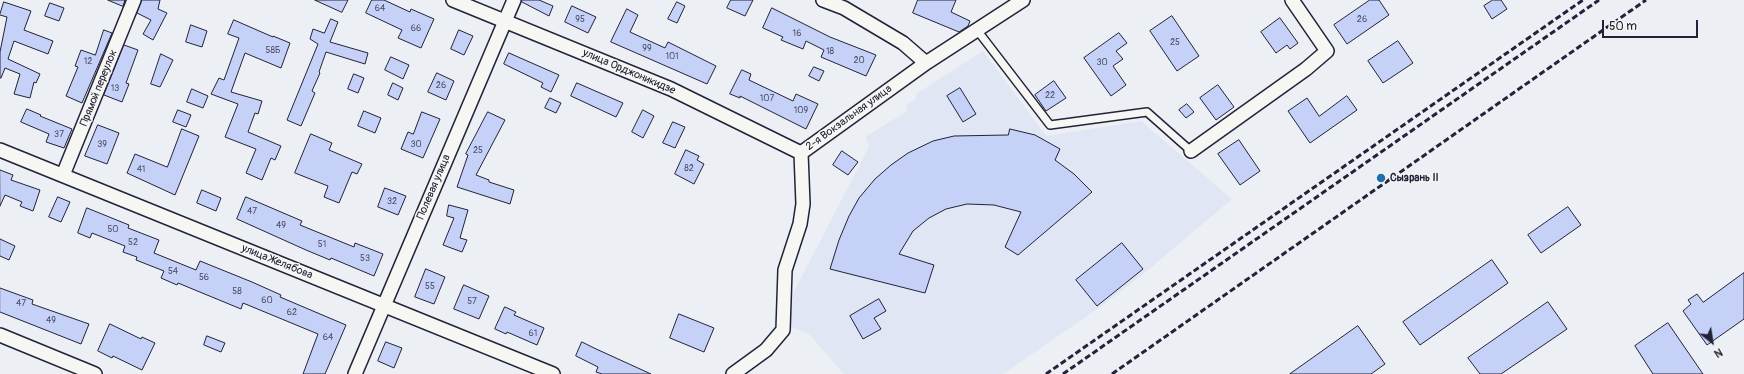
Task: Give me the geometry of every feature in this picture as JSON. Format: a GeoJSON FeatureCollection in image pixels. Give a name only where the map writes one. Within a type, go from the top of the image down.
{"type":"FeatureCollection","features":[{"type":"Feature","properties":{"kind":"street","name":"Прямой переулок"},"geometry":{"type":"LineString","coordinates":[[63,175],[134,0]]}},
{"type":"Feature","properties":{"kind":"street","name":"улица Орджоникидзе"},"geometry":{"type":"LineString","coordinates":[[452,0],[671,89],[801,153]]}},
{"type":"Feature","properties":{"kind":"street","name":"Полевая улица"},"geometry":{"type":"LineString","coordinates":[[354,374],[514,0]]}},
{"type":"Feature","properties":{"kind":"street"},"geometry":{"type":"LineString","coordinates":[[823,0],[844,8],[903,43],[926,63]]}},
{"type":"Feature","properties":{"kind":"street","name":"2-я Вокзальная улица"},"geometry":{"type":"LineString","coordinates":[[733,374],[766,350],[783,330],[785,270],[800,224],[804,204],[801,153],[926,63],[1023,0]]}},
{"type":"Feature","properties":{"kind":"street"},"geometry":{"type":"LineString","coordinates":[[1191,151],[1306,69],[1327,51],[1292,0]]}},
{"type":"Feature","properties":{"kind":"street","name":"улица Желябова"},"geometry":{"type":"LineString","coordinates":[[0,150],[553,374]]}},
{"type":"Feature","properties":{"kind":"street"},"geometry":{"type":"LineString","coordinates":[[0,335],[95,374]]}},
{"type":"Feature","properties":{"kind":"lane"},"geometry":{"type":"LineString","coordinates":[[978,30],[1050,125],[1147,112],[1191,151]]}},
{"type":"Feature","properties":{"kind":"shaded area"},"geometry":{"type":"Polygon","coordinates":[[[983,51],[1046,136],[1141,121],[1232,199],[1147,271],[1103,305],[1003,374],[844,374],[810,335],[788,325],[788,303],[869,147],[866,136],[908,111],[906,105],[916,99],[916,94],[983,51]]]}},
{"type":"Feature","properties":{"kind":"building"},"geometry":{"type":"Polygon","coordinates":[[[108,0],[125,0],[123,6],[108,0]]]}},
{"type":"Feature","properties":{"kind":"building"},"geometry":{"type":"Polygon","coordinates":[[[142,0],[160,0],[158,9],[167,13],[153,40],[143,34],[151,20],[137,13],[142,0]]]}},
{"type":"Feature","properties":{"kind":"building"},"geometry":{"type":"Polygon","coordinates":[[[315,0],[348,0],[342,12],[315,0]]]}},
{"type":"Feature","properties":{"kind":"building"},"geometry":{"type":"Polygon","coordinates":[[[372,0],[384,0],[410,12],[411,9],[434,19],[421,48],[398,38],[402,30],[366,13],[372,0]]]}},
{"type":"Feature","properties":{"kind":"building"},"geometry":{"type":"Polygon","coordinates":[[[522,0],[539,0],[553,6],[549,16],[522,2],[522,0]]]}},
{"type":"Feature","properties":{"kind":"building"},"geometry":{"type":"Polygon","coordinates":[[[731,0],[753,0],[745,16],[727,8],[731,0]]]}},
{"type":"Feature","properties":{"kind":"building"},"geometry":{"type":"Polygon","coordinates":[[[918,0],[956,0],[951,12],[970,21],[968,26],[959,32],[913,13],[918,0]]]}},
{"type":"Feature","properties":{"kind":"building"},"geometry":{"type":"Polygon","coordinates":[[[1370,0],[1379,0],[1389,15],[1347,44],[1334,25],[1370,0]]]}},
{"type":"Feature","properties":{"kind":"building"},"geometry":{"type":"Polygon","coordinates":[[[1493,0],[1501,0],[1507,9],[1492,19],[1484,6],[1493,0]]]}},
{"type":"Feature","properties":{"kind":"building"},"geometry":{"type":"Polygon","coordinates":[[[4,2],[31,11],[24,30],[53,41],[48,54],[14,41],[8,59],[40,74],[36,83],[34,82],[30,98],[14,94],[20,74],[5,68],[0,78],[0,52],[7,17],[0,15],[4,2]]]}},
{"type":"Feature","properties":{"kind":"building"},"geometry":{"type":"Polygon","coordinates":[[[677,2],[685,6],[677,23],[668,19],[677,2]]]}},
{"type":"Feature","properties":{"kind":"building"},"geometry":{"type":"Polygon","coordinates":[[[50,3],[64,8],[59,21],[45,16],[50,3]]]}},
{"type":"Feature","properties":{"kind":"building"},"geometry":{"type":"Polygon","coordinates":[[[572,6],[596,17],[588,33],[565,22],[572,6]]]}},
{"type":"Feature","properties":{"kind":"building"},"geometry":{"type":"Polygon","coordinates":[[[772,8],[830,37],[876,55],[866,76],[821,57],[824,50],[806,41],[803,49],[781,40],[783,37],[763,28],[772,8]]]}},
{"type":"Feature","properties":{"kind":"building"},"geometry":{"type":"Polygon","coordinates":[[[627,9],[638,15],[630,32],[665,48],[668,42],[716,66],[707,84],[611,42],[627,9]]]}},
{"type":"Feature","properties":{"kind":"building"},"geometry":{"type":"Polygon","coordinates":[[[1172,16],[1199,56],[1177,71],[1150,31],[1172,16]]]}},
{"type":"Feature","properties":{"kind":"building"},"geometry":{"type":"Polygon","coordinates":[[[1280,18],[1298,43],[1290,49],[1287,45],[1276,53],[1261,32],[1280,18]]]}},
{"type":"Feature","properties":{"kind":"building"},"geometry":{"type":"Polygon","coordinates":[[[331,19],[338,22],[330,42],[368,53],[365,64],[326,52],[319,72],[320,73],[312,91],[315,93],[301,126],[287,120],[318,44],[310,39],[313,29],[324,33],[331,19]]]}},
{"type":"Feature","properties":{"kind":"building"},"geometry":{"type":"Polygon","coordinates":[[[234,20],[290,43],[281,68],[245,53],[231,92],[262,101],[258,114],[255,113],[248,132],[281,146],[275,160],[271,158],[262,180],[246,173],[256,149],[225,137],[238,104],[211,94],[219,78],[224,80],[239,38],[228,34],[234,20]]]}},
{"type":"Feature","properties":{"kind":"building"},"geometry":{"type":"Polygon","coordinates":[[[191,25],[207,31],[202,47],[186,42],[191,25]]]}},
{"type":"Feature","properties":{"kind":"building"},"geometry":{"type":"Polygon","coordinates":[[[104,30],[112,33],[82,103],[66,96],[78,67],[75,66],[81,50],[95,55],[104,30]]]}},
{"type":"Feature","properties":{"kind":"building"},"geometry":{"type":"Polygon","coordinates":[[[459,30],[473,36],[464,55],[451,49],[459,30]]]}},
{"type":"Feature","properties":{"kind":"building"},"geometry":{"type":"Polygon","coordinates":[[[1119,33],[1127,43],[1116,51],[1123,59],[1113,66],[1126,85],[1111,96],[1084,58],[1119,33]]]}},
{"type":"Feature","properties":{"kind":"building"},"geometry":{"type":"Polygon","coordinates":[[[1398,41],[1413,63],[1383,83],[1368,61],[1398,41]]]}},
{"type":"Feature","properties":{"kind":"building"},"geometry":{"type":"Polygon","coordinates":[[[124,45],[138,50],[126,83],[129,84],[122,102],[104,95],[124,45]]]}},
{"type":"Feature","properties":{"kind":"building"},"geometry":{"type":"Polygon","coordinates":[[[509,53],[559,75],[551,92],[541,87],[543,83],[504,64],[509,53]]]}},
{"type":"Feature","properties":{"kind":"building"},"geometry":{"type":"Polygon","coordinates":[[[161,54],[173,60],[160,87],[151,84],[161,54]]]}},
{"type":"Feature","properties":{"kind":"building"},"geometry":{"type":"Polygon","coordinates":[[[391,57],[409,65],[403,79],[385,70],[391,57]]]}},
{"type":"Feature","properties":{"kind":"building"},"geometry":{"type":"Polygon","coordinates":[[[814,67],[824,71],[819,81],[809,76],[814,67]]]}},
{"type":"Feature","properties":{"kind":"building"},"geometry":{"type":"Polygon","coordinates":[[[742,70],[751,74],[749,80],[793,101],[796,94],[818,104],[806,129],[740,96],[740,98],[730,94],[742,70]]]}},
{"type":"Feature","properties":{"kind":"building"},"geometry":{"type":"Polygon","coordinates":[[[437,73],[454,81],[446,100],[428,92],[437,73]]]}},
{"type":"Feature","properties":{"kind":"building"},"geometry":{"type":"Polygon","coordinates":[[[354,74],[364,78],[358,93],[348,89],[354,74]]]}},
{"type":"Feature","properties":{"kind":"building"},"geometry":{"type":"Polygon","coordinates":[[[1054,81],[1066,98],[1046,111],[1035,95],[1054,81]]]}},
{"type":"Feature","properties":{"kind":"building"},"geometry":{"type":"Polygon","coordinates":[[[393,83],[403,88],[398,100],[388,95],[393,83]]]}},
{"type":"Feature","properties":{"kind":"building"},"geometry":{"type":"Polygon","coordinates":[[[577,83],[623,103],[616,117],[571,96],[577,83]]]}},
{"type":"Feature","properties":{"kind":"building"},"geometry":{"type":"Polygon","coordinates":[[[1218,85],[1234,107],[1216,120],[1200,98],[1218,85]]]}},
{"type":"Feature","properties":{"kind":"building"},"geometry":{"type":"Polygon","coordinates":[[[960,88],[976,114],[963,122],[947,96],[960,88]]]}},
{"type":"Feature","properties":{"kind":"building"},"geometry":{"type":"Polygon","coordinates":[[[192,89],[208,96],[203,108],[187,102],[192,89]]]}},
{"type":"Feature","properties":{"kind":"building"},"geometry":{"type":"Polygon","coordinates":[[[1347,96],[1357,110],[1310,143],[1288,111],[1307,98],[1319,116],[1347,96]]]}},
{"type":"Feature","properties":{"kind":"building"},"geometry":{"type":"Polygon","coordinates":[[[550,98],[561,103],[556,113],[545,108],[550,98]]]}},
{"type":"Feature","properties":{"kind":"building"},"geometry":{"type":"Polygon","coordinates":[[[1187,104],[1194,112],[1186,118],[1179,110],[1187,104]]]}},
{"type":"Feature","properties":{"kind":"building"},"geometry":{"type":"Polygon","coordinates":[[[27,109],[72,129],[64,148],[46,142],[49,134],[21,122],[27,109]]]}},
{"type":"Feature","properties":{"kind":"building"},"geometry":{"type":"Polygon","coordinates":[[[178,110],[191,115],[186,127],[173,122],[178,110]]]}},
{"type":"Feature","properties":{"kind":"building"},"geometry":{"type":"Polygon","coordinates":[[[643,110],[654,116],[643,138],[632,132],[643,110]]]}},
{"type":"Feature","properties":{"kind":"building"},"geometry":{"type":"Polygon","coordinates":[[[364,111],[381,118],[375,133],[358,126],[364,111]]]}},
{"type":"Feature","properties":{"kind":"building"},"geometry":{"type":"Polygon","coordinates":[[[422,112],[440,119],[423,158],[401,149],[408,132],[413,134],[422,112]]]}},
{"type":"Feature","properties":{"kind":"building"},"geometry":{"type":"Polygon","coordinates":[[[488,112],[505,120],[476,175],[489,180],[489,182],[514,190],[510,204],[457,187],[468,155],[466,154],[488,112]]]}},
{"type":"Feature","properties":{"kind":"building"},"geometry":{"type":"Polygon","coordinates":[[[673,122],[685,127],[675,148],[663,143],[673,122]]]}},
{"type":"Feature","properties":{"kind":"building"},"geometry":{"type":"Polygon","coordinates":[[[98,125],[119,133],[107,164],[85,156],[98,125]]]}},
{"type":"Feature","properties":{"kind":"building"},"geometry":{"type":"Polygon","coordinates":[[[182,129],[199,136],[175,195],[127,173],[135,154],[167,167],[182,129]]]}},
{"type":"Feature","properties":{"kind":"building"},"geometry":{"type":"Polygon","coordinates":[[[1010,129],[1035,135],[1060,149],[1055,160],[1074,174],[1092,192],[1018,255],[1005,247],[1021,212],[994,205],[967,204],[946,209],[929,218],[913,231],[899,254],[934,265],[925,293],[830,269],[839,240],[849,216],[859,198],[875,179],[891,165],[908,153],[933,141],[954,136],[1008,135],[1010,129]]]}},
{"type":"Feature","properties":{"kind":"building"},"geometry":{"type":"Polygon","coordinates":[[[311,134],[332,143],[329,150],[362,164],[357,174],[352,172],[339,203],[324,197],[328,186],[295,173],[311,134]]]}},
{"type":"Feature","properties":{"kind":"building"},"geometry":{"type":"Polygon","coordinates":[[[1239,140],[1260,171],[1240,185],[1218,154],[1239,140]]]}},
{"type":"Feature","properties":{"kind":"building"},"geometry":{"type":"Polygon","coordinates":[[[686,150],[699,156],[697,160],[704,164],[694,184],[675,174],[686,150]]]}},
{"type":"Feature","properties":{"kind":"building"},"geometry":{"type":"Polygon","coordinates":[[[842,151],[858,162],[848,175],[833,165],[842,151]]]}},
{"type":"Feature","properties":{"kind":"building"},"geometry":{"type":"Polygon","coordinates":[[[0,170],[13,175],[11,180],[40,190],[33,211],[20,206],[22,202],[5,195],[0,206],[0,170]]]}},
{"type":"Feature","properties":{"kind":"building"},"geometry":{"type":"Polygon","coordinates":[[[385,188],[406,196],[398,215],[378,207],[385,188]]]}},
{"type":"Feature","properties":{"kind":"building"},"geometry":{"type":"Polygon","coordinates":[[[202,190],[221,198],[216,211],[197,203],[202,190]]]}},
{"type":"Feature","properties":{"kind":"building"},"geometry":{"type":"Polygon","coordinates":[[[58,197],[70,202],[61,222],[49,217],[58,197]]]}},
{"type":"Feature","properties":{"kind":"building"},"geometry":{"type":"Polygon","coordinates":[[[246,197],[302,221],[300,225],[354,247],[355,243],[383,254],[374,276],[331,258],[330,260],[237,219],[246,197]]]}},
{"type":"Feature","properties":{"kind":"building"},"geometry":{"type":"Polygon","coordinates":[[[449,205],[468,210],[460,238],[467,240],[462,252],[443,245],[454,218],[447,216],[449,205]]]}},
{"type":"Feature","properties":{"kind":"building"},"geometry":{"type":"Polygon","coordinates":[[[1568,207],[1581,225],[1541,253],[1528,235],[1568,207]]]}},
{"type":"Feature","properties":{"kind":"building"},"geometry":{"type":"Polygon","coordinates":[[[87,208],[129,225],[128,228],[159,240],[154,253],[196,270],[200,261],[252,282],[281,295],[280,297],[346,325],[325,374],[303,374],[318,334],[243,303],[241,309],[178,283],[177,285],[161,278],[164,271],[136,260],[137,257],[123,252],[125,246],[92,233],[90,238],[78,233],[87,208]]]}},
{"type":"Feature","properties":{"kind":"building"},"geometry":{"type":"Polygon","coordinates":[[[0,239],[15,246],[9,260],[0,256],[0,239]]]}},
{"type":"Feature","properties":{"kind":"building"},"geometry":{"type":"Polygon","coordinates":[[[1122,243],[1143,269],[1097,306],[1076,280],[1122,243]]]}},
{"type":"Feature","properties":{"kind":"building"},"geometry":{"type":"Polygon","coordinates":[[[1492,260],[1508,283],[1420,345],[1403,322],[1492,260]]]}},
{"type":"Feature","properties":{"kind":"building"},"geometry":{"type":"Polygon","coordinates":[[[426,269],[445,277],[434,304],[415,297],[426,269]]]}},
{"type":"Feature","properties":{"kind":"building"},"geometry":{"type":"Polygon","coordinates":[[[1744,273],[1744,319],[1707,345],[1683,311],[1691,304],[1688,300],[1697,294],[1703,302],[1744,273]]]}},
{"type":"Feature","properties":{"kind":"building"},"geometry":{"type":"Polygon","coordinates":[[[464,285],[489,296],[479,319],[454,309],[464,285]]]}},
{"type":"Feature","properties":{"kind":"building"},"geometry":{"type":"Polygon","coordinates":[[[0,288],[33,300],[32,304],[89,324],[81,344],[0,312],[0,288]]]}},
{"type":"Feature","properties":{"kind":"building"},"geometry":{"type":"Polygon","coordinates":[[[879,299],[886,311],[874,318],[881,329],[863,339],[850,316],[879,299]]]}},
{"type":"Feature","properties":{"kind":"building"},"geometry":{"type":"Polygon","coordinates":[[[1548,302],[1567,329],[1501,374],[1480,374],[1468,358],[1548,302]]]}},
{"type":"Feature","properties":{"kind":"building"},"geometry":{"type":"Polygon","coordinates":[[[505,307],[516,312],[514,315],[544,328],[537,345],[507,332],[506,334],[495,329],[505,307]]]}},
{"type":"Feature","properties":{"kind":"building"},"geometry":{"type":"Polygon","coordinates":[[[679,314],[714,328],[704,352],[670,338],[679,314]]]}},
{"type":"Feature","properties":{"kind":"building"},"geometry":{"type":"Polygon","coordinates":[[[1668,323],[1703,374],[1653,374],[1635,346],[1668,323]]]}},
{"type":"Feature","properties":{"kind":"building"},"geometry":{"type":"Polygon","coordinates":[[[110,324],[141,339],[142,337],[155,343],[142,370],[113,356],[112,358],[98,351],[110,324]]]}},
{"type":"Feature","properties":{"kind":"building"},"geometry":{"type":"Polygon","coordinates":[[[1358,326],[1385,364],[1371,374],[1290,374],[1358,326]]]}},
{"type":"Feature","properties":{"kind":"building"},"geometry":{"type":"Polygon","coordinates":[[[207,336],[225,343],[221,352],[204,345],[207,336]]]}},
{"type":"Feature","properties":{"kind":"building"},"geometry":{"type":"Polygon","coordinates":[[[386,342],[402,348],[394,368],[378,361],[386,342]]]}},
{"type":"Feature","properties":{"kind":"building"},"geometry":{"type":"Polygon","coordinates":[[[582,342],[651,374],[602,374],[596,372],[598,367],[576,356],[582,342]]]}},
{"type":"Feature","properties":{"kind":"railway"},"geometry":{"type":"LineString","coordinates":[[1046,374],[1583,0]]}},
{"type":"Feature","properties":{"kind":"railway"},"geometry":{"type":"LineString","coordinates":[[1063,374],[1599,0]]}},
{"type":"Feature","properties":{"kind":"railway"},"geometry":{"type":"LineString","coordinates":[[1112,374],[1646,0]]}},
{"type":"Feature","properties":{"kind":"place","name":"Сызрань II"},"geometry":{"type":"Point","coordinates":[1381,178]}}]}
